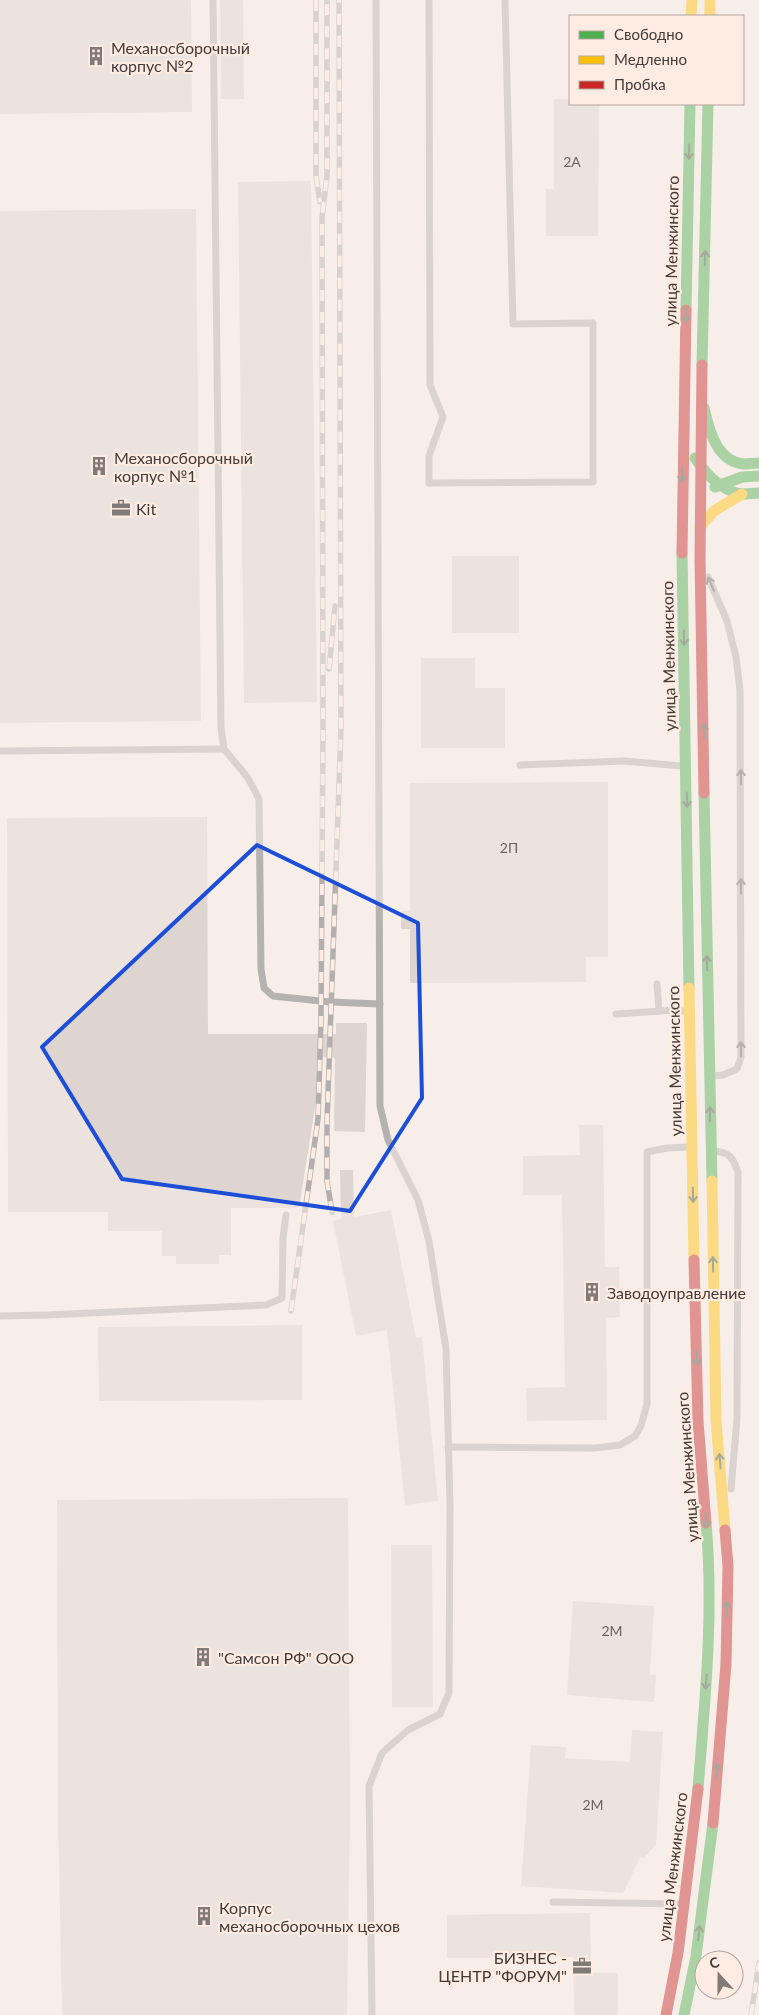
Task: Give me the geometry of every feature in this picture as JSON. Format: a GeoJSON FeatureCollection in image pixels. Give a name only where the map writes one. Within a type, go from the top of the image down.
{"type":"FeatureCollection","features":[{"type":"Feature","properties":{"kind":"main road"},"geometry":{"type":"LineString","coordinates":[[692,0],[692,15]]}},
{"type":"Feature","properties":{"kind":"main road"},"geometry":{"type":"LineString","coordinates":[[710,0],[710,15]]}},
{"type":"Feature","properties":{"kind":"main road","name":"улица Менжинского"},"geometry":{"type":"LineString","coordinates":[[666,2015],[678,1953],[696,1811],[708,1663],[710,1567],[698,1421],[691,1147],[692,1076],[682,530],[690,105]]}},
{"type":"Feature","properties":{"kind":"main road","name":"улица Менжинского"},"geometry":{"type":"LineString","coordinates":[[684,2015],[696,1956],[714,1813],[726,1664],[728,1566],[716,1420],[700,560],[701,394],[708,105]]}},
{"type":"Feature","properties":{"kind":"main road"},"geometry":{"type":"LineString","coordinates":[[701,394],[708,424],[721,452],[741,464],[759,463]]}},
{"type":"Feature","properties":{"kind":"main road"},"geometry":{"type":"LineString","coordinates":[[702,424],[707,445],[713,459],[729,473],[742,477]]}},
{"type":"Feature","properties":{"kind":"main road"},"geometry":{"type":"LineString","coordinates":[[684,426],[689,446],[700,466],[720,484],[742,494]]}},
{"type":"Feature","properties":{"kind":"main road"},"geometry":{"type":"LineString","coordinates":[[682,530],[690,511],[700,496],[720,484],[742,477],[759,476]]}},
{"type":"Feature","properties":{"kind":"main road"},"geometry":{"type":"LineString","coordinates":[[700,527],[709,513],[719,505],[742,494],[759,493]]}},
{"type":"Feature","properties":{"kind":"lane"},"geometry":{"type":"LineString","coordinates":[[213,0],[221,728],[224,749],[248,778],[259,799],[261,970],[264,988],[273,996],[330,1002],[380,1004]]}},
{"type":"Feature","properties":{"kind":"lane"},"geometry":{"type":"LineString","coordinates":[[372,2015],[368,1786],[382,1753],[408,1730],[440,1714],[449,1693],[446,1349],[428,1241],[418,1200],[388,1140],[380,1106],[376,0]]}},
{"type":"Feature","properties":{"kind":"lane"},"geometry":{"type":"LineString","coordinates":[[429,0],[430,384],[443,417],[429,456],[429,483],[593,482],[593,323],[513,324],[505,0]]}},
{"type":"Feature","properties":{"kind":"lane"},"geometry":{"type":"LineString","coordinates":[[700,560],[727,622],[736,657],[740,690],[741,1057],[736,1070],[723,1075],[710,1076]]}},
{"type":"Feature","properties":{"kind":"lane"},"geometry":{"type":"LineString","coordinates":[[0,751],[224,749]]}},
{"type":"Feature","properties":{"kind":"lane"},"geometry":{"type":"LineString","coordinates":[[520,765],[624,761],[686,767]]}},
{"type":"Feature","properties":{"kind":"lane"},"geometry":{"type":"LineString","coordinates":[[657,984],[658,1011]]}},
{"type":"Feature","properties":{"kind":"lane"},"geometry":{"type":"LineString","coordinates":[[616,1014],[658,1011],[708,1012]]}},
{"type":"Feature","properties":{"kind":"lane"},"geometry":{"type":"LineString","coordinates":[[448,1447],[596,1448],[620,1445],[635,1436],[641,1426],[647,1404],[647,1152],[667,1148],[691,1147],[724,1153],[734,1159],[738,1172],[737,1419],[726,1544]]}},
{"type":"Feature","properties":{"kind":"lane"},"geometry":{"type":"LineString","coordinates":[[0,1316],[266,1305],[282,1298],[283,1238],[286,1215]]}},
{"type":"Feature","properties":{"kind":"lane"},"geometry":{"type":"LineString","coordinates":[[553,1902],[684,1904]]}},
{"type":"Feature","properties":{"kind":"highlighted area"},"geometry":{"type":"Polygon","coordinates":[[[257,845],[418,923],[422,1098],[350,1211],[122,1179],[42,1047],[257,845]]]}},
{"type":"Feature","properties":{"kind":"building","name":"Механосборочный корпус №2"},"geometry":{"type":"Polygon","coordinates":[[[0,0],[191,0],[192,112],[0,114],[0,0]]]}},
{"type":"Feature","properties":{"kind":"building"},"geometry":{"type":"Polygon","coordinates":[[[220,0],[243,0],[244,99],[221,99],[220,0]]]}},
{"type":"Feature","properties":{"kind":"building"},"geometry":{"type":"Polygon","coordinates":[[[554,99],[569,99],[569,105],[599,105],[598,236],[546,236],[546,189],[554,189],[554,99]]]}},
{"type":"Feature","properties":{"kind":"building"},"geometry":{"type":"Polygon","coordinates":[[[311,181],[317,702],[244,703],[238,182],[311,181]]]}},
{"type":"Feature","properties":{"kind":"building","name":"Механосборочный корпус №1"},"geometry":{"type":"Polygon","coordinates":[[[196,209],[201,721],[0,723],[0,211],[196,209]]]}},
{"type":"Feature","properties":{"kind":"building"},"geometry":{"type":"Polygon","coordinates":[[[452,556],[519,556],[519,633],[452,633],[452,556]]]}},
{"type":"Feature","properties":{"kind":"building"},"geometry":{"type":"Polygon","coordinates":[[[421,658],[475,658],[475,688],[505,688],[505,748],[421,748],[421,658]]]}},
{"type":"Feature","properties":{"kind":"building"},"geometry":{"type":"Polygon","coordinates":[[[608,782],[608,957],[586,957],[586,982],[410,983],[410,929],[401,929],[401,911],[410,911],[410,783],[608,782]]]}},
{"type":"Feature","properties":{"kind":"building"},"geometry":{"type":"Polygon","coordinates":[[[207,817],[208,1034],[336,1034],[336,1023],[367,1023],[365,1132],[334,1131],[335,1058],[323,1057],[299,1208],[231,1208],[231,1255],[219,1255],[219,1264],[176,1264],[176,1256],[162,1256],[162,1231],[108,1231],[108,1212],[8,1212],[7,818],[207,817]]]}},
{"type":"Feature","properties":{"kind":"building","name":"Заводоуправление"},"geometry":{"type":"Polygon","coordinates":[[[579,1125],[603,1125],[605,1267],[619,1267],[620,1317],[606,1318],[607,1420],[527,1421],[526,1388],[565,1387],[562,1195],[523,1195],[523,1156],[580,1155],[579,1125]]]}},
{"type":"Feature","properties":{"kind":"building"},"geometry":{"type":"Polygon","coordinates":[[[340,1170],[353,1170],[354,1217],[391,1210],[416,1338],[422,1337],[438,1501],[405,1505],[387,1330],[356,1336],[333,1221],[341,1219],[340,1170]]]}},
{"type":"Feature","properties":{"kind":"building"},"geometry":{"type":"Polygon","coordinates":[[[302,1325],[302,1400],[99,1401],[98,1327],[302,1325]]]}},
{"type":"Feature","properties":{"kind":"building","name":"\"Самсон РФ\" ООО"},"geometry":{"type":"Polygon","coordinates":[[[348,1498],[350,1814],[347,2015],[62,2015],[58,1818],[57,1500],[348,1498]]]}},
{"type":"Feature","properties":{"kind":"building"},"geometry":{"type":"Polygon","coordinates":[[[391,1545],[432,1545],[433,1707],[392,1707],[391,1545]]]}},
{"type":"Feature","properties":{"kind":"building"},"geometry":{"type":"Polygon","coordinates":[[[573,1601],[654,1606],[650,1674],[656,1675],[654,1702],[567,1695],[573,1601]]]}},
{"type":"Feature","properties":{"kind":"building"},"geometry":{"type":"Polygon","coordinates":[[[632,1730],[663,1732],[656,1845],[644,1858],[640,1858],[623,1893],[521,1886],[531,1745],[566,1747],[565,1758],[630,1762],[632,1730]]]}},
{"type":"Feature","properties":{"kind":"building","name":"БИЗНЕС - ЦЕНТР \"ФОРУМ\""},"geometry":{"type":"Polygon","coordinates":[[[590,1913],[591,1973],[618,1973],[618,2015],[574,2015],[573,1957],[447,1958],[447,1915],[590,1913]]]}},
{"type":"Feature","properties":{"kind":"railway"},"geometry":{"type":"LineString","coordinates":[[316,0],[316,176],[320,202]]}},
{"type":"Feature","properties":{"kind":"railway"},"geometry":{"type":"LineString","coordinates":[[291,1311],[318,1119],[321,1019],[323,731],[322,218],[327,176],[327,0]]}},
{"type":"Feature","properties":{"kind":"railway"},"geometry":{"type":"LineString","coordinates":[[332,1212],[327,1181],[327,1122],[341,729],[339,0]]}},
{"type":"Feature","properties":{"kind":"railway"},"geometry":{"type":"LineString","coordinates":[[329,669],[335,606]]}},
{"type":"Feature","properties":{"kind":"railway"},"geometry":{"type":"LineString","coordinates":[[751,2015],[759,1963]]}},
{"type":"Feature","properties":{"kind":"traffic: fast"},"geometry":{"type":"LineString","coordinates":[[686,310],[690,105]]}},
{"type":"Feature","properties":{"kind":"traffic: fast"},"geometry":{"type":"LineString","coordinates":[[702,365],[708,105]]}},
{"type":"Feature","properties":{"kind":"traffic: fast"},"geometry":{"type":"LineString","coordinates":[[704,408],[715,443],[726,457],[734,462],[743,464],[759,463]]}},
{"type":"Feature","properties":{"kind":"traffic: fast"},"geometry":{"type":"LineString","coordinates":[[695,458],[709,476],[728,490],[743,494],[759,493]]}},
{"type":"Feature","properties":{"kind":"traffic: fast"},"geometry":{"type":"LineString","coordinates":[[715,487],[742,477],[759,476]]}},
{"type":"Feature","properties":{"kind":"traffic: fast"},"geometry":{"type":"LineString","coordinates":[[682,553],[689,988]]}},
{"type":"Feature","properties":{"kind":"traffic: fast"},"geometry":{"type":"LineString","coordinates":[[704,793],[712,1181]]}},
{"type":"Feature","properties":{"kind":"traffic: fast"},"geometry":{"type":"LineString","coordinates":[[698,1789],[709,1623],[706,1523]]}},
{"type":"Feature","properties":{"kind":"traffic: fast"},"geometry":{"type":"LineString","coordinates":[[684,2015],[696,1956],[713,1823]]}},
{"type":"Feature","properties":{"kind":"traffic: slow"},"geometry":{"type":"LineString","coordinates":[[691,15],[692,0]]}},
{"type":"Feature","properties":{"kind":"traffic: slow"},"geometry":{"type":"LineString","coordinates":[[710,0],[710,15]]}},
{"type":"Feature","properties":{"kind":"traffic: slow"},"geometry":{"type":"LineString","coordinates":[[700,527],[714,511],[742,494]]}},
{"type":"Feature","properties":{"kind":"traffic: slow"},"geometry":{"type":"LineString","coordinates":[[689,988],[694,1260]]}},
{"type":"Feature","properties":{"kind":"traffic: slow"},"geometry":{"type":"LineString","coordinates":[[712,1181],[716,1420],[725,1530]]}},
{"type":"Feature","properties":{"kind":"traffic: jam"},"geometry":{"type":"LineString","coordinates":[[682,553],[686,310]]}},
{"type":"Feature","properties":{"kind":"traffic: jam"},"geometry":{"type":"LineString","coordinates":[[702,365],[700,560],[704,793]]}},
{"type":"Feature","properties":{"kind":"traffic: jam"},"geometry":{"type":"LineString","coordinates":[[694,1260],[698,1421],[706,1523]]}},
{"type":"Feature","properties":{"kind":"traffic: jam"},"geometry":{"type":"LineString","coordinates":[[713,1823],[726,1664],[728,1566],[725,1530]]}},
{"type":"Feature","properties":{"kind":"traffic: jam"},"geometry":{"type":"LineString","coordinates":[[666,2015],[678,1953],[698,1789]]}},
{"type":"Feature","properties":{"kind":"place","name":"Механосборочный корпус №2"},"geometry":{"type":"Point","coordinates":[96,56]}},
{"type":"Feature","properties":{"kind":"place","name":"Механосборочный корпус №1"},"geometry":{"type":"Point","coordinates":[99,466]}},
{"type":"Feature","properties":{"kind":"place","name":"Kit"},"geometry":{"type":"Point","coordinates":[121,508]}},
{"type":"Feature","properties":{"kind":"place","name":"Заводоуправление"},"geometry":{"type":"Point","coordinates":[592,1292]}},
{"type":"Feature","properties":{"kind":"place","name":"\"Самсон РФ\" ООО"},"geometry":{"type":"Point","coordinates":[203,1657]}},
{"type":"Feature","properties":{"kind":"place","name":"Корпус механосборочных цехов"},"geometry":{"type":"Point","coordinates":[204,1916]}},
{"type":"Feature","properties":{"kind":"place","name":"БИЗНЕС - ЦЕНТР \"ФОРУМ\""},"geometry":{"type":"Point","coordinates":[582,1966]}}]}
